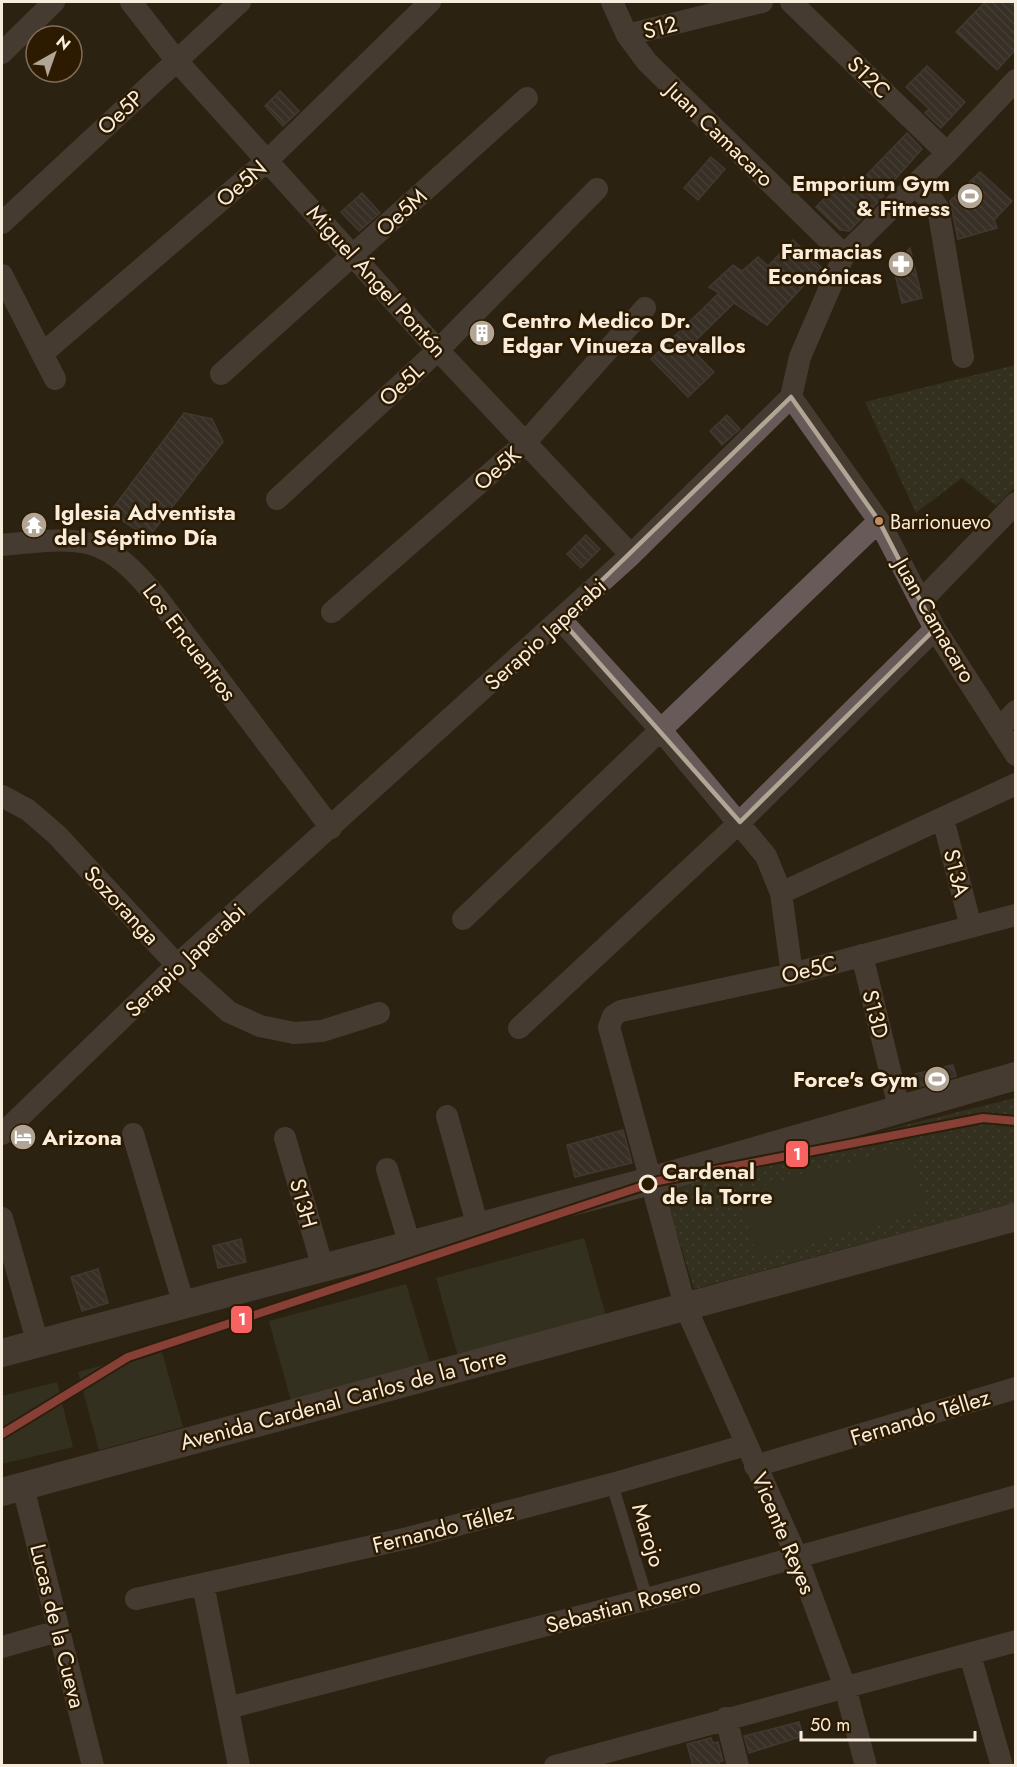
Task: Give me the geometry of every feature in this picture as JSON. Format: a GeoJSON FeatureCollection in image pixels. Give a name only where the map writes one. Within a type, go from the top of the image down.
{"type":"FeatureCollection","features":[{"type":"Feature","properties":{"kind":"street"},"geometry":{"type":"LineString","coordinates":[[2,53],[54,2]]}},
{"type":"Feature","properties":{"kind":"street","name":"Miguel Ángel Pontón"},"geometry":{"type":"LineString","coordinates":[[131,2],[176,60],[438,350],[631,555]]}},
{"type":"Feature","properties":{"kind":"street","name":"Oe5P"},"geometry":{"type":"LineString","coordinates":[[2,223],[240,2]]}},
{"type":"Feature","properties":{"kind":"street","name":"Oe5N"},"geometry":{"type":"LineString","coordinates":[[42,354],[268,160],[430,2]]}},
{"type":"Feature","properties":{"kind":"street","name":"Juan Camacaro"},"geometry":{"type":"LineString","coordinates":[[612,2],[627,35],[646,62],[843,255]]}},
{"type":"Feature","properties":{"kind":"street","name":"S12"},"geometry":{"type":"LineString","coordinates":[[627,35],[762,2]]}},
{"type":"Feature","properties":{"kind":"street","name":"S12C"},"geometry":{"type":"LineString","coordinates":[[791,2],[946,153]]}},
{"type":"Feature","properties":{"kind":"street"},"geometry":{"type":"LineString","coordinates":[[791,397],[800,357],[843,255],[914,186],[1016,80]]}},
{"type":"Feature","properties":{"kind":"street","name":"Oe5M"},"geometry":{"type":"LineString","coordinates":[[221,374],[527,98]]}},
{"type":"Feature","properties":{"kind":"street"},"geometry":{"type":"LineString","coordinates":[[914,186],[938,208],[963,357]]}},
{"type":"Feature","properties":{"kind":"street","name":"Oe5L"},"geometry":{"type":"LineString","coordinates":[[277,499],[438,350],[597,189]]}},
{"type":"Feature","properties":{"kind":"street"},"geometry":{"type":"LineString","coordinates":[[2,275],[8,303],[42,354],[55,379]]}},
{"type":"Feature","properties":{"kind":"street","name":"Oe5K"},"geometry":{"type":"LineString","coordinates":[[332,612],[525,443],[645,308]]}},
{"type":"Feature","properties":{"kind":"street","name":"Juan Camacaro"},"geometry":{"type":"LineString","coordinates":[[791,397],[879,521],[935,629],[1016,755]]}},
{"type":"Feature","properties":{"kind":"street","name":"Serapio Japerabi"},"geometry":{"type":"LineString","coordinates":[[2,1134],[177,965],[631,555],[791,397]]}},
{"type":"Feature","properties":{"kind":"street"},"geometry":{"type":"LineString","coordinates":[[921,601],[1016,503]]}},
{"type":"Feature","properties":{"kind":"street"},"geometry":{"type":"LineString","coordinates":[[463,919],[659,728],[879,521]]}},
{"type":"Feature","properties":{"kind":"street","name":"Los Encuentros"},"geometry":{"type":"LineString","coordinates":[[2,545],[52,540],[93,542],[118,555],[138,573],[331,828]]}},
{"type":"Feature","properties":{"kind":"street"},"geometry":{"type":"LineString","coordinates":[[561,620],[659,728],[740,822],[766,856],[781,893],[792,974]]}},
{"type":"Feature","properties":{"kind":"street"},"geometry":{"type":"LineString","coordinates":[[519,1029],[740,822],[935,629]]}},
{"type":"Feature","properties":{"kind":"street"},"geometry":{"type":"LineString","coordinates":[[1000,728],[1016,711]]}},
{"type":"Feature","properties":{"kind":"street"},"geometry":{"type":"LineString","coordinates":[[781,893],[1016,784]]}},
{"type":"Feature","properties":{"kind":"street","name":"Sozoranga"},"geometry":{"type":"LineString","coordinates":[[2,796],[28,810],[57,835],[177,965],[229,1012],[260,1026],[294,1033],[322,1031],[379,1013]]}},
{"type":"Feature","properties":{"kind":"street","name":"S13A"},"geometry":{"type":"LineString","coordinates":[[943,819],[971,927]]}},
{"type":"Feature","properties":{"kind":"street","name":"Oe5C"},"geometry":{"type":"LineString","coordinates":[[650,1181],[609,1027],[613,1016],[621,1011],[792,974],[1016,915]]}},
{"type":"Feature","properties":{"kind":"street","name":"S13D"},"geometry":{"type":"LineString","coordinates":[[862,955],[899,1108]]}},
{"type":"Feature","properties":{"kind":"street"},"geometry":{"type":"LineString","coordinates":[[2,1353],[650,1181],[1016,1076]]}},
{"type":"Feature","properties":{"kind":"street"},"geometry":{"type":"LineString","coordinates":[[447,1116],[478,1227]]}},
{"type":"Feature","properties":{"kind":"street"},"geometry":{"type":"LineString","coordinates":[[134,1134],[184,1305]]}},
{"type":"Feature","properties":{"kind":"street","name":"S13H"},"geometry":{"type":"LineString","coordinates":[[285,1138],[323,1268]]}},
{"type":"Feature","properties":{"kind":"street"},"geometry":{"type":"LineString","coordinates":[[387,1169],[410,1245]]}},
{"type":"Feature","properties":{"kind":"street"},"geometry":{"type":"LineString","coordinates":[[650,1181],[685,1306]]}},
{"type":"Feature","properties":{"kind":"street","name":"Avenida Cardenal Carlos de la Torre"},"geometry":{"type":"LineString","coordinates":[[12,1489],[1016,1217]]}},
{"type":"Feature","properties":{"kind":"street"},"geometry":{"type":"LineString","coordinates":[[2,1218],[38,1344]]}},
{"type":"Feature","properties":{"kind":"street","name":"Vicente Reyes"},"geometry":{"type":"LineString","coordinates":[[685,1306],[797,1557],[845,1687],[866,1766]]}},
{"type":"Feature","properties":{"kind":"street","name":"Fernando Téllez"},"geometry":{"type":"LineString","coordinates":[[755,1466],[1016,1388]]}},
{"type":"Feature","properties":{"kind":"street","name":"Fernando Téllez"},"geometry":{"type":"LineString","coordinates":[[136,1599],[408,1538],[612,1484],[746,1445]]}},
{"type":"Feature","properties":{"kind":"street","name":"Lucas de la Cueva"},"geometry":{"type":"LineString","coordinates":[[12,1489],[58,1631],[93,1766]]}},
{"type":"Feature","properties":{"kind":"street","name":"Sebastian Rosero"},"geometry":{"type":"LineString","coordinates":[[228,1708],[647,1599],[1016,1496]]}},
{"type":"Feature","properties":{"kind":"street"},"geometry":{"type":"LineString","coordinates":[[203,1584],[239,1766]]}},
{"type":"Feature","properties":{"kind":"street"},"geometry":{"type":"LineString","coordinates":[[2,1647],[58,1631]]}},
{"type":"Feature","properties":{"kind":"street"},"geometry":{"type":"LineString","coordinates":[[555,1766],[610,1758],[726,1718],[1016,1641]]}},
{"type":"Feature","properties":{"kind":"street"},"geometry":{"type":"LineString","coordinates":[[970,1655],[1002,1766]]}},
{"type":"Feature","properties":{"kind":"street"},"geometry":{"type":"LineString","coordinates":[[726,1718],[738,1766]]}},
{"type":"Feature","properties":{"kind":"lane","name":"Marojo"},"geometry":{"type":"LineString","coordinates":[[612,1484],[647,1599]]}},
{"type":"Feature","properties":{"kind":"highlighted area"},"geometry":{"type":"Polygon","coordinates":[[[791,397],[879,521],[935,629],[740,822],[561,620],[791,397]]]}},
{"type":"Feature","properties":{"kind":"green space"},"geometry":{"type":"Polygon","coordinates":[[[1015,365],[1015,487],[996,506],[962,478],[916,513],[865,402],[1015,365]]]}},
{"type":"Feature","properties":{"kind":"green space"},"geometry":{"type":"Polygon","coordinates":[[[1015,1098],[1015,1203],[694,1289],[664,1191],[913,1123],[1015,1098]]]}},
{"type":"Feature","properties":{"kind":"green space"},"geometry":{"type":"Polygon","coordinates":[[[907,1147],[927,1211],[757,1258],[737,1192],[907,1147]]]}},
{"type":"Feature","properties":{"kind":"green space"},"geometry":{"type":"Polygon","coordinates":[[[584,1238],[606,1316],[458,1356],[436,1278],[584,1238]]]}},
{"type":"Feature","properties":{"kind":"green space"},"geometry":{"type":"Polygon","coordinates":[[[406,1284],[430,1363],[291,1401],[269,1321],[406,1284]]]}},
{"type":"Feature","properties":{"kind":"green space"},"geometry":{"type":"Polygon","coordinates":[[[161,1349],[183,1427],[99,1450],[78,1372],[161,1349]]]}},
{"type":"Feature","properties":{"kind":"green space"},"geometry":{"type":"Polygon","coordinates":[[[57,1382],[73,1447],[2,1464],[2,1396],[57,1382]]]}},
{"type":"Feature","properties":{"kind":"building"},"geometry":{"type":"Polygon","coordinates":[[[985,2],[1016,2],[1016,49],[997,70],[956,32],[985,2]]]}},
{"type":"Feature","properties":{"kind":"building"},"geometry":{"type":"Polygon","coordinates":[[[927,66],[965,102],[941,128],[925,113],[929,109],[906,87],[927,66]]]}},
{"type":"Feature","properties":{"kind":"building"},"geometry":{"type":"Polygon","coordinates":[[[280,91],[299,111],[283,126],[265,106],[280,91]]]}},
{"type":"Feature","properties":{"kind":"building"},"geometry":{"type":"Polygon","coordinates":[[[907,133],[922,149],[882,194],[884,196],[849,231],[840,230],[816,207],[844,178],[854,188],[907,133]]]}},
{"type":"Feature","properties":{"kind":"building"},"geometry":{"type":"Polygon","coordinates":[[[711,157],[725,169],[698,200],[684,188],[711,157]]]}},
{"type":"Feature","properties":{"kind":"building"},"geometry":{"type":"Polygon","coordinates":[[[980,172],[1012,201],[994,220],[997,228],[958,239],[950,201],[980,172]]]}},
{"type":"Feature","properties":{"kind":"building"},"geometry":{"type":"Polygon","coordinates":[[[362,193],[380,213],[359,231],[341,212],[362,193]]]}},
{"type":"Feature","properties":{"kind":"building"},"geometry":{"type":"Polygon","coordinates":[[[793,240],[821,267],[767,325],[734,303],[689,347],[714,372],[688,397],[651,359],[719,293],[709,287],[733,265],[742,271],[758,257],[768,266],[793,240]]]}},
{"type":"Feature","properties":{"kind":"building"},"geometry":{"type":"Polygon","coordinates":[[[910,248],[922,298],[902,303],[893,266],[910,248]]]}},
{"type":"Feature","properties":{"kind":"building"},"geometry":{"type":"Polygon","coordinates":[[[184,413],[212,419],[223,442],[148,538],[110,512],[184,413]]]}},
{"type":"Feature","properties":{"kind":"building"},"geometry":{"type":"Polygon","coordinates":[[[727,415],[740,429],[722,445],[710,431],[727,415]]]}},
{"type":"Feature","properties":{"kind":"building"},"geometry":{"type":"Polygon","coordinates":[[[586,535],[600,549],[581,568],[567,554],[586,535]]]}},
{"type":"Feature","properties":{"kind":"building","name":"Force's Gym"},"geometry":{"type":"Polygon","coordinates":[[[953,1065],[956,1076],[919,1087],[915,1074],[953,1065]]]}},
{"type":"Feature","properties":{"kind":"building"},"geometry":{"type":"Polygon","coordinates":[[[623,1130],[632,1163],[575,1177],[567,1145],[623,1130]]]}},
{"type":"Feature","properties":{"kind":"building"},"geometry":{"type":"Polygon","coordinates":[[[241,1239],[246,1262],[218,1268],[213,1246],[241,1239]]]}},
{"type":"Feature","properties":{"kind":"building"},"geometry":{"type":"Polygon","coordinates":[[[98,1269],[108,1303],[82,1311],[71,1277],[98,1269]]]}},
{"type":"Feature","properties":{"kind":"building"},"geometry":{"type":"Polygon","coordinates":[[[799,1722],[803,1736],[749,1753],[744,1736],[799,1722]]]}},
{"type":"Feature","properties":{"kind":"building"},"geometry":{"type":"Polygon","coordinates":[[[711,1738],[713,1743],[718,1742],[723,1761],[719,1762],[720,1766],[693,1766],[687,1744],[711,1738]]]}},
{"type":"Feature","properties":{"kind":"transit line","name":"1"},"geometry":{"type":"LineString","coordinates":[[2,1434],[128,1357],[658,1181],[983,1118],[1016,1121]]}},
{"type":"Feature","properties":{"kind":"place","name":"Emporium Gym & Fitness"},"geometry":{"type":"Point","coordinates":[970,196]}},
{"type":"Feature","properties":{"kind":"place","name":"Farmacias Econónicas"},"geometry":{"type":"Point","coordinates":[901,264]}},
{"type":"Feature","properties":{"kind":"place","name":"Centro Medico Dr. Edgar Vinueza Cevallos"},"geometry":{"type":"Point","coordinates":[482,333]}},
{"type":"Feature","properties":{"kind":"place","name":"Barrionuevo"},"geometry":{"type":"Point","coordinates":[879,521]}},
{"type":"Feature","properties":{"kind":"place","name":"Iglesia Adventista del Séptimo Día"},"geometry":{"type":"Point","coordinates":[34,525]}},
{"type":"Feature","properties":{"kind":"place","name":"Force's Gym"},"geometry":{"type":"Point","coordinates":[937,1079]}},
{"type":"Feature","properties":{"kind":"place","name":"Arizona"},"geometry":{"type":"Point","coordinates":[23,1137]}},
{"type":"Feature","properties":{"kind":"place","name":"Cardenal de la Torre"},"geometry":{"type":"Point","coordinates":[648,1184]}}]}
